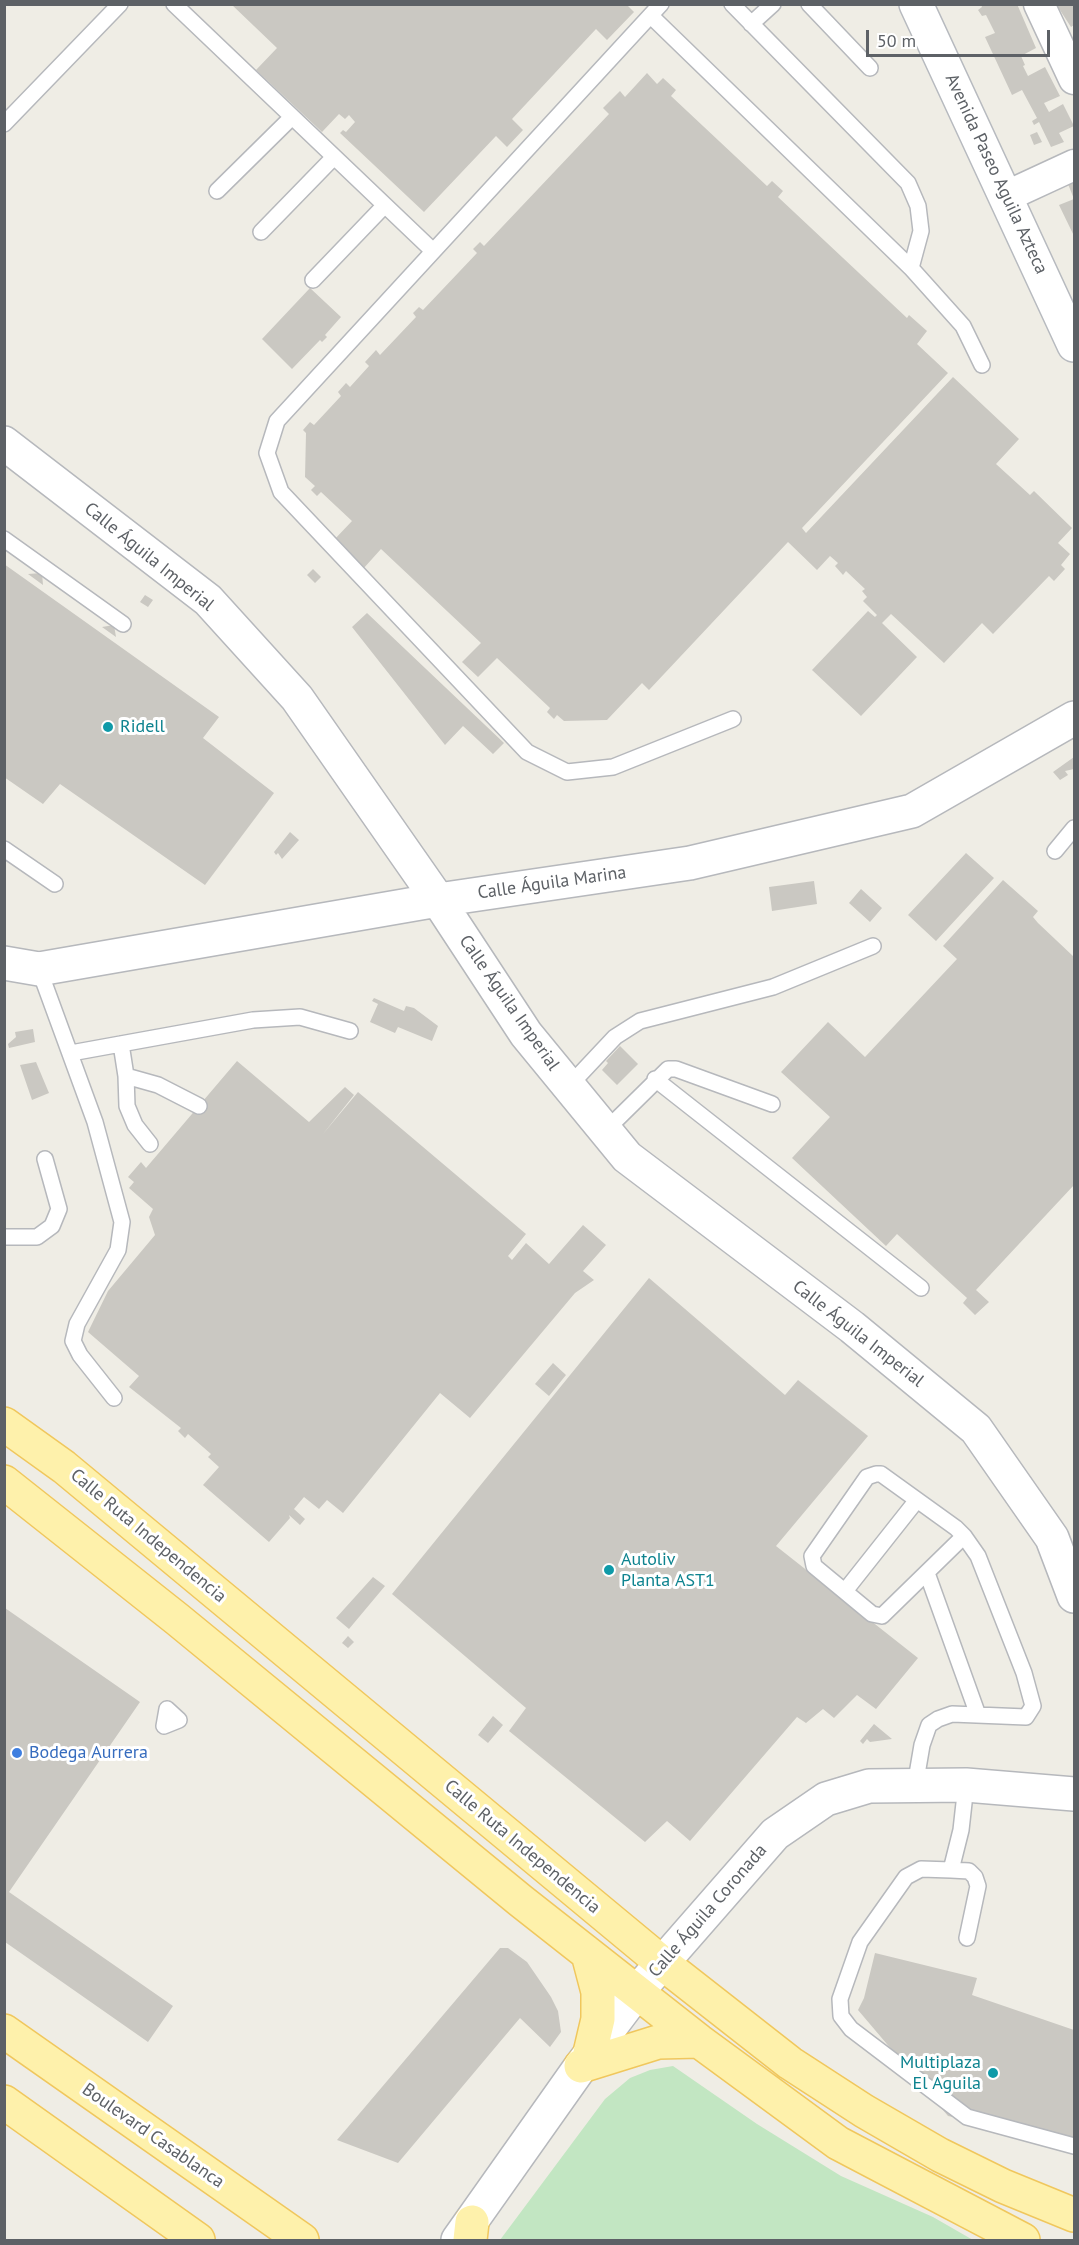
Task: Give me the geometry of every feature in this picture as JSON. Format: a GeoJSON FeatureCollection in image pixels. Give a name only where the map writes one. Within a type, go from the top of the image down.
{"type":"FeatureCollection","features":[{"type":"Feature","properties":{"kind":"main road","name":"Calle Ruta Independencia"},"geometry":{"type":"LineString","coordinates":[[4,1424],[64,1467],[661,1962],[790,2063],[864,2112],[982,2176],[1074,2215]]}},
{"type":"Feature","properties":{"kind":"main road"},"geometry":{"type":"LineString","coordinates":[[4,1482],[636,1993],[699,2041],[838,2143],[1023,2241]]}},
{"type":"Feature","properties":{"kind":"main road"},"geometry":{"type":"LineString","coordinates":[[585,2060],[598,2019],[598,1992],[588,1954]]}},
{"type":"Feature","properties":{"kind":"main road","name":"Boulevard Casablanca"},"geometry":{"type":"LineString","coordinates":[[4,2031],[302,2241]]}},
{"type":"Feature","properties":{"kind":"main road"},"geometry":{"type":"LineString","coordinates":[[585,2060],[658,2042],[699,2041]]}},
{"type":"Feature","properties":{"kind":"main road"},"geometry":{"type":"LineString","coordinates":[[4,2102],[198,2241]]}},
{"type":"Feature","properties":{"kind":"street","name":"Avenida Paseo Aguila Azteca"},"geometry":{"type":"LineString","coordinates":[[916,4],[1007,196],[1074,345]]}},
{"type":"Feature","properties":{"kind":"street"},"geometry":{"type":"LineString","coordinates":[[1039,4],[1074,79]]}},
{"type":"Feature","properties":{"kind":"street"},"geometry":{"type":"LineString","coordinates":[[1007,196],[1074,165]]}},
{"type":"Feature","properties":{"kind":"street","name":"Calle Águila Imperial"},"geometry":{"type":"LineString","coordinates":[[4,443],[208,600],[297,698],[438,900],[526,1034],[627,1157],[852,1327],[976,1429],[1052,1538],[1074,1596]]}},
{"type":"Feature","properties":{"kind":"street","name":"Calle Águila Marina"},"geometry":{"type":"LineString","coordinates":[[4,963],[39,969],[438,900],[690,863],[912,811],[1074,718]]}},
{"type":"Feature","properties":{"kind":"street","name":"Calle Águila Coronada"},"geometry":{"type":"LineString","coordinates":[[466,2234],[585,2060],[636,1993],[775,1834],[826,1799],[869,1786],[966,1785],[1074,1794]]}},
{"type":"Feature","properties":{"kind":"lane"},"geometry":{"type":"LineString","coordinates":[[4,124],[120,4]]}},
{"type":"Feature","properties":{"kind":"lane"},"geometry":{"type":"LineString","coordinates":[[174,4],[432,250]]}},
{"type":"Feature","properties":{"kind":"lane"},"geometry":{"type":"LineString","coordinates":[[732,4],[908,183],[918,206],[921,231],[911,268]]}},
{"type":"Feature","properties":{"kind":"lane"},"geometry":{"type":"LineString","coordinates":[[751,24],[772,4]]}},
{"type":"Feature","properties":{"kind":"lane"},"geometry":{"type":"LineString","coordinates":[[809,4],[870,69]]}},
{"type":"Feature","properties":{"kind":"lane"},"geometry":{"type":"LineString","coordinates":[[733,719],[613,767],[567,772],[527,752],[281,492],[267,453],[277,421],[432,250],[656,10],[911,268],[963,326],[982,365]]}},
{"type":"Feature","properties":{"kind":"lane"},"geometry":{"type":"LineString","coordinates":[[217,191],[292,117]]}},
{"type":"Feature","properties":{"kind":"lane"},"geometry":{"type":"LineString","coordinates":[[261,231],[334,157]]}},
{"type":"Feature","properties":{"kind":"lane"},"geometry":{"type":"LineString","coordinates":[[313,280],[384,206]]}},
{"type":"Feature","properties":{"kind":"lane"},"geometry":{"type":"LineString","coordinates":[[4,539],[123,624]]}},
{"type":"Feature","properties":{"kind":"lane"},"geometry":{"type":"LineString","coordinates":[[1055,851],[1074,828]]}},
{"type":"Feature","properties":{"kind":"lane"},"geometry":{"type":"LineString","coordinates":[[4,849],[55,884]]}},
{"type":"Feature","properties":{"kind":"lane"},"geometry":{"type":"LineString","coordinates":[[569,1086],[615,1037],[640,1021],[773,987],[873,946]]}},
{"type":"Feature","properties":{"kind":"lane"},"geometry":{"type":"LineString","coordinates":[[39,969],[95,1122],[122,1222],[118,1250],[77,1324],[74,1341],[80,1355],[114,1398]]}},
{"type":"Feature","properties":{"kind":"lane"},"geometry":{"type":"LineString","coordinates":[[71,1053],[253,1020],[300,1017],[350,1031]]}},
{"type":"Feature","properties":{"kind":"lane"},"geometry":{"type":"LineString","coordinates":[[121,1044],[126,1076],[127,1106],[135,1125],[150,1144]]}},
{"type":"Feature","properties":{"kind":"lane"},"geometry":{"type":"LineString","coordinates":[[606,1131],[655,1079],[668,1069],[676,1069],[772,1104]]}},
{"type":"Feature","properties":{"kind":"lane"},"geometry":{"type":"LineString","coordinates":[[126,1076],[158,1085],[199,1106]]}},
{"type":"Feature","properties":{"kind":"lane"},"geometry":{"type":"LineString","coordinates":[[655,1079],[921,1288]]}},
{"type":"Feature","properties":{"kind":"lane"},"geometry":{"type":"LineString","coordinates":[[4,1237],[37,1237],[52,1226],[59,1209],[45,1159]]}},
{"type":"Feature","properties":{"kind":"lane"},"geometry":{"type":"LineString","coordinates":[[915,1786],[922,1745],[929,1725],[952,1714],[1026,1717],[1033,1706],[1024,1673],[978,1556],[964,1536],[881,1474],[867,1477],[812,1556],[814,1566],[872,1614],[882,1616],[964,1536]]}},
{"type":"Feature","properties":{"kind":"lane"},"geometry":{"type":"LineString","coordinates":[[845,1591],[917,1500]]}},
{"type":"Feature","properties":{"kind":"lane"},"geometry":{"type":"LineString","coordinates":[[927,1573],[978,1715]]}},
{"type":"Feature","properties":{"kind":"lane"},"geometry":{"type":"LineString","coordinates":[[951,1870],[961,1830],[966,1785]]}},
{"type":"Feature","properties":{"kind":"lane"},"geometry":{"type":"LineString","coordinates":[[967,1938],[978,1886],[975,1877],[969,1871],[921,1869],[906,1877],[860,1942],[840,1999],[841,2016],[851,2029],[967,2117],[1074,2146]]}},
{"type":"Feature","properties":{"kind":"green space"},"geometry":{"type":"Polygon","coordinates":[[[673,2066],[757,2124],[841,2176],[933,2217],[973,2240],[500,2240],[605,2099],[630,2078],[650,2070],[673,2066]]]}},
{"type":"Feature","properties":{"kind":"building"},"geometry":{"type":"Polygon","coordinates":[[[231,4],[626,4],[634,12],[607,40],[596,29],[512,119],[523,130],[507,147],[496,136],[424,212],[340,133],[343,130],[346,132],[355,122],[349,115],[345,119],[339,114],[322,132],[256,70],[277,48],[231,4]]]}},
{"type":"Feature","properties":{"kind":"building"},"geometry":{"type":"Polygon","coordinates":[[[981,4],[1017,4],[1036,48],[1021,56],[1025,65],[1023,66],[1028,76],[1045,67],[1060,96],[1044,103],[1049,112],[1063,104],[1074,126],[1059,133],[1064,142],[1051,147],[1039,122],[1034,125],[1032,121],[1037,118],[1022,90],[1012,95],[985,37],[995,33],[986,15],[982,16],[978,10],[982,7],[981,4]]]}},
{"type":"Feature","properties":{"kind":"building"},"geometry":{"type":"Polygon","coordinates":[[[1056,4],[1074,4],[1074,25],[1071,27],[1056,4]]]}},
{"type":"Feature","properties":{"kind":"building"},"geometry":{"type":"Polygon","coordinates":[[[647,73],[657,84],[663,78],[676,90],[671,96],[767,186],[772,181],[783,191],[778,197],[907,318],[909,315],[927,331],[917,344],[948,373],[802,528],[806,533],[953,377],[1019,439],[996,464],[1030,495],[1034,491],[1072,528],[1058,543],[1070,554],[1061,565],[1065,569],[1054,581],[1049,576],[993,634],[982,623],[944,663],[891,614],[882,623],[917,657],[861,716],[812,670],[868,611],[875,617],[877,615],[863,601],[867,597],[862,591],[865,589],[846,571],[843,575],[835,566],[838,563],[830,556],[817,570],[788,542],[649,690],[642,683],[607,720],[564,721],[557,715],[554,719],[547,712],[550,708],[497,658],[478,677],[462,662],[481,643],[381,549],[363,569],[333,541],[352,521],[321,492],[317,496],[311,490],[315,486],[305,477],[306,433],[303,430],[310,422],[314,425],[341,396],[338,392],[346,383],[350,387],[369,366],[365,362],[376,350],[380,355],[416,317],[413,313],[419,307],[423,310],[477,253],[473,249],[480,242],[484,246],[609,114],[603,108],[620,91],[625,97],[647,73]]]}},
{"type":"Feature","properties":{"kind":"building"},"geometry":{"type":"Polygon","coordinates":[[[1037,132],[1042,142],[1034,145],[1030,135],[1037,132]]]}},
{"type":"Feature","properties":{"kind":"building"},"geometry":{"type":"Polygon","coordinates":[[[1074,176],[1074,199],[1066,179],[1074,176]]]}},
{"type":"Feature","properties":{"kind":"building"},"geometry":{"type":"Polygon","coordinates":[[[1074,199],[1074,236],[1059,205],[1074,199]]]}},
{"type":"Feature","properties":{"kind":"building"},"geometry":{"type":"Polygon","coordinates":[[[310,288],[341,317],[325,335],[327,337],[322,342],[320,340],[292,369],[262,339],[310,288]]]}},
{"type":"Feature","properties":{"kind":"building","name":"Ridell"},"geometry":{"type":"Polygon","coordinates":[[[4,564],[219,717],[203,738],[274,793],[205,885],[60,784],[43,804],[4,777],[4,564]]]}},
{"type":"Feature","properties":{"kind":"building"},"geometry":{"type":"Polygon","coordinates":[[[313,569],[321,577],[315,583],[307,575],[313,569]]]}},
{"type":"Feature","properties":{"kind":"building"},"geometry":{"type":"Polygon","coordinates":[[[42,573],[43,585],[28,574],[42,573]]]}},
{"type":"Feature","properties":{"kind":"building"},"geometry":{"type":"Polygon","coordinates":[[[145,595],[153,600],[148,607],[140,602],[145,595]]]}},
{"type":"Feature","properties":{"kind":"building"},"geometry":{"type":"Polygon","coordinates":[[[367,613],[504,743],[493,754],[463,726],[445,745],[352,627],[367,613]]]}},
{"type":"Feature","properties":{"kind":"building"},"geometry":{"type":"Polygon","coordinates":[[[114,625],[116,637],[102,627],[114,625]]]}},
{"type":"Feature","properties":{"kind":"building"},"geometry":{"type":"Polygon","coordinates":[[[1074,757],[1074,769],[1065,771],[1068,775],[1060,780],[1053,772],[1074,757]]]}},
{"type":"Feature","properties":{"kind":"building"},"geometry":{"type":"Polygon","coordinates":[[[290,832],[299,840],[282,859],[278,853],[276,855],[274,852],[290,832]]]}},
{"type":"Feature","properties":{"kind":"building"},"geometry":{"type":"Polygon","coordinates":[[[966,853],[994,878],[936,941],[908,915],[966,853]]]}},
{"type":"Feature","properties":{"kind":"building"},"geometry":{"type":"Polygon","coordinates":[[[1003,880],[1038,911],[1033,917],[1074,957],[1074,1185],[976,1290],[989,1302],[975,1315],[963,1303],[967,1298],[897,1234],[886,1246],[792,1158],[830,1117],[781,1072],[828,1022],[865,1057],[957,959],[943,946],[1003,880]]]}},
{"type":"Feature","properties":{"kind":"building"},"geometry":{"type":"Polygon","coordinates":[[[814,881],[817,904],[772,911],[769,887],[814,881]]]}},
{"type":"Feature","properties":{"kind":"building"},"geometry":{"type":"Polygon","coordinates":[[[861,889],[882,908],[870,922],[849,903],[861,889]]]}},
{"type":"Feature","properties":{"kind":"building"},"geometry":{"type":"Polygon","coordinates":[[[374,998],[404,1011],[406,1006],[414,1008],[438,1026],[432,1041],[398,1027],[395,1033],[370,1022],[378,1004],[372,1001],[374,998]]]}},
{"type":"Feature","properties":{"kind":"building"},"geometry":{"type":"Polygon","coordinates":[[[33,1029],[35,1042],[9,1048],[8,1044],[16,1037],[15,1032],[33,1029]]]}},
{"type":"Feature","properties":{"kind":"building"},"geometry":{"type":"Polygon","coordinates":[[[620,1046],[638,1064],[617,1085],[602,1070],[608,1063],[606,1061],[620,1046]]]}},
{"type":"Feature","properties":{"kind":"building"},"geometry":{"type":"Polygon","coordinates":[[[237,1061],[309,1122],[345,1087],[354,1095],[323,1134],[358,1092],[526,1234],[508,1256],[512,1260],[526,1243],[549,1264],[583,1225],[606,1245],[583,1271],[594,1280],[575,1293],[470,1418],[440,1393],[343,1513],[327,1500],[319,1509],[304,1497],[294,1509],[305,1519],[300,1525],[289,1515],[290,1518],[269,1542],[203,1485],[219,1467],[208,1457],[211,1454],[188,1434],[185,1438],[178,1431],[181,1428],[129,1387],[139,1376],[88,1332],[108,1291],[155,1235],[149,1217],[153,1209],[129,1188],[134,1182],[128,1177],[141,1162],[146,1168],[237,1061]]]}},
{"type":"Feature","properties":{"kind":"building"},"geometry":{"type":"Polygon","coordinates":[[[36,1062],[49,1093],[32,1100],[20,1065],[36,1062]]]}},
{"type":"Feature","properties":{"kind":"building","name":"Autoliv Planta AST1"},"geometry":{"type":"Polygon","coordinates":[[[649,1278],[785,1395],[798,1380],[868,1436],[776,1546],[918,1658],[876,1709],[857,1695],[834,1718],[823,1709],[806,1723],[797,1717],[690,1841],[667,1821],[645,1842],[509,1731],[526,1708],[392,1594],[649,1278]]]}},
{"type":"Feature","properties":{"kind":"building"},"geometry":{"type":"Polygon","coordinates":[[[553,1363],[566,1375],[549,1396],[535,1384],[553,1363]]]}},
{"type":"Feature","properties":{"kind":"building"},"geometry":{"type":"Polygon","coordinates":[[[373,1577],[385,1586],[349,1629],[336,1618],[373,1577]]]}},
{"type":"Feature","properties":{"kind":"building"},"geometry":{"type":"Polygon","coordinates":[[[5,1608],[140,1702],[9,1892],[173,2006],[148,2042],[5,1942],[5,1608]]]}},
{"type":"Feature","properties":{"kind":"building"},"geometry":{"type":"Polygon","coordinates":[[[348,1636],[354,1642],[348,1648],[342,1643],[348,1636]]]}},
{"type":"Feature","properties":{"kind":"building"},"geometry":{"type":"Polygon","coordinates":[[[493,1716],[503,1725],[488,1743],[478,1735],[493,1716]]]}},
{"type":"Feature","properties":{"kind":"building"},"geometry":{"type":"Polygon","coordinates":[[[874,1724],[892,1739],[870,1742],[867,1739],[863,1744],[860,1741],[874,1724]]]}},
{"type":"Feature","properties":{"kind":"building"},"geometry":{"type":"Polygon","coordinates":[[[500,1948],[508,1948],[527,1962],[551,1997],[558,2011],[561,2032],[550,2047],[520,2018],[398,2163],[337,2140],[500,1948]]]}},
{"type":"Feature","properties":{"kind":"building","name":"Multiplaza El Aguila"},"geometry":{"type":"Polygon","coordinates":[[[875,1953],[977,1978],[972,1995],[1074,2030],[1074,2142],[948,2116],[858,2010],[864,1998],[875,1953]]]}},
{"type":"Feature","properties":{"kind":"place","name":"Ridell"},"geometry":{"type":"Point","coordinates":[108,727]}},
{"type":"Feature","properties":{"kind":"place","name":"Autoliv Planta AST1"},"geometry":{"type":"Point","coordinates":[609,1570]}},
{"type":"Feature","properties":{"kind":"place","name":"Bodega Aurrera"},"geometry":{"type":"Point","coordinates":[17,1753]}},
{"type":"Feature","properties":{"kind":"place","name":"Multiplaza El Aguila"},"geometry":{"type":"Point","coordinates":[993,2073]}}]}
